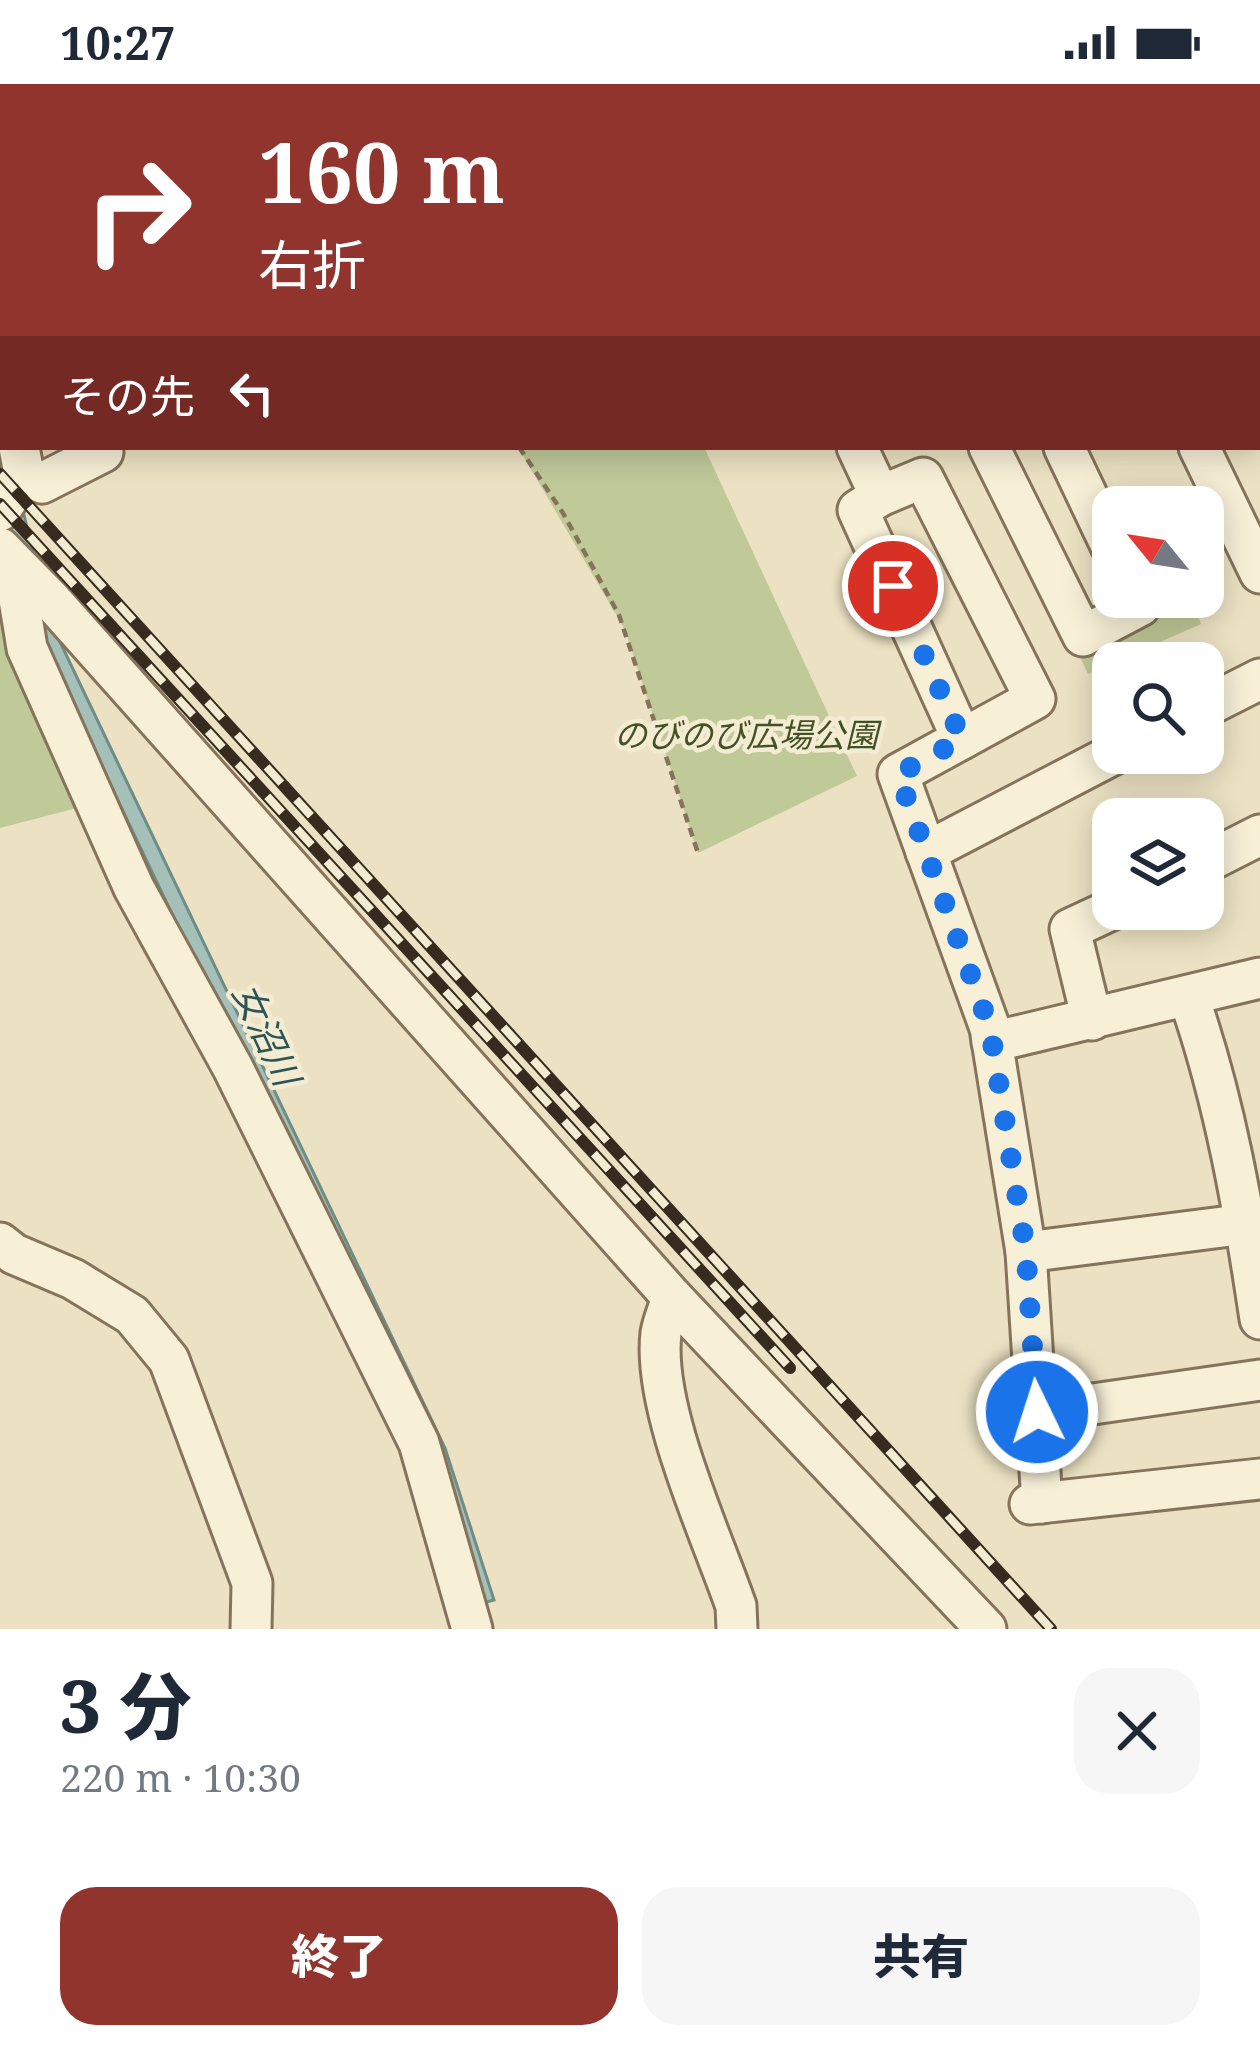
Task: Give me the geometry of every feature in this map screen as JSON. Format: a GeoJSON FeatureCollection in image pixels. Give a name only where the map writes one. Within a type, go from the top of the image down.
{"type":"FeatureCollection","features":[{"type":"Feature","properties":{"kind":"street"},"geometry":{"type":"LineString","coordinates":[[0,511],[22,466],[42,483],[102,450]]}},
{"type":"Feature","properties":{"kind":"street"},"geometry":{"type":"LineString","coordinates":[[857,450],[880,496]]}},
{"type":"Feature","properties":{"kind":"street"},"geometry":{"type":"LineString","coordinates":[[991,450],[1084,636],[1118,618]]}},
{"type":"Feature","properties":{"kind":"street"},"geometry":{"type":"LineString","coordinates":[[1065,450],[1092,506]]}},
{"type":"Feature","properties":{"kind":"street"},"geometry":{"type":"LineString","coordinates":[[1200,450],[1260,573]]}},
{"type":"Feature","properties":{"kind":"street"},"geometry":{"type":"LineString","coordinates":[[962,739],[858,510],[923,478],[1035,699],[962,739],[898,774],[992,1042],[1026,1252],[1037,1412],[1036,1504],[1260,1479]]}},
{"type":"Feature","properties":{"kind":"street"},"geometry":{"type":"LineString","coordinates":[[6,555],[672,1297],[986,1629]]}},
{"type":"Feature","properties":{"kind":"street"},"geometry":{"type":"LineString","coordinates":[[6,555],[27,648],[134,888],[232,1068],[419,1443],[472,1629]]}},
{"type":"Feature","properties":{"kind":"street"},"geometry":{"type":"LineString","coordinates":[[1224,697],[1260,679]]}},
{"type":"Feature","properties":{"kind":"street"},"geometry":{"type":"LineString","coordinates":[[926,852],[1092,766]]}},
{"type":"Feature","properties":{"kind":"street"},"geometry":{"type":"LineString","coordinates":[[1224,854],[1260,835]]}},
{"type":"Feature","properties":{"kind":"street"},"geometry":{"type":"LineString","coordinates":[[1092,919],[1070,929],[1092,1020]]}},
{"type":"Feature","properties":{"kind":"street"},"geometry":{"type":"LineString","coordinates":[[992,1042],[1260,978]]}},
{"type":"Feature","properties":{"kind":"street"},"geometry":{"type":"LineString","coordinates":[[1189,998],[1246,1225],[1260,1318]]}},
{"type":"Feature","properties":{"kind":"street"},"geometry":{"type":"LineString","coordinates":[[1026,1252],[1246,1225]]}},
{"type":"Feature","properties":{"kind":"street"},"geometry":{"type":"LineString","coordinates":[[0,1243],[14,1254],[74,1279],[132,1315],[169,1360],[252,1583],[251,1629]]}},
{"type":"Feature","properties":{"kind":"street"},"geometry":{"type":"LineString","coordinates":[[672,1297],[661,1333],[664,1385],[680,1449],[736,1606],[737,1629]]}},
{"type":"Feature","properties":{"kind":"street"},"geometry":{"type":"LineString","coordinates":[[1037,1412],[1260,1380]]}},
{"type":"Feature","properties":{"kind":"path"},"geometry":{"type":"LineString","coordinates":[[521,450],[563,513],[619,615],[698,853]]}},
{"type":"Feature","properties":{"kind":"green space","name":"のびのび広場公園"},"geometry":{"type":"Polygon","coordinates":[[[520,450],[705,450],[857,776],[698,853],[625,630],[520,450]]]}},
{"type":"Feature","properties":{"kind":"green space"},"geometry":{"type":"Polygon","coordinates":[[[0,548],[96,803],[0,828],[0,548]]]}},
{"type":"Feature","properties":{"kind":"green space"},"geometry":{"type":"Polygon","coordinates":[[[1149,618],[1199,618],[1201,624],[1160,642],[1103,642],[1149,618]]]}},
{"type":"Feature","properties":{"kind":"green space"},"geometry":{"type":"Polygon","coordinates":[[[1092,648],[1092,672],[1088,674],[1079,655],[1092,648]]]}},
{"type":"Feature","properties":{"kind":"water"},"geometry":{"type":"Polygon","coordinates":[[[2,450],[12,466],[50,621],[445,1448],[494,1600],[476,1605],[227,1029],[34,625],[0,489],[2,450]]]}},
{"type":"Feature","properties":{"kind":"railway"},"geometry":{"type":"LineString","coordinates":[[0,474],[1051,1629]]}},
{"type":"Feature","properties":{"kind":"railway"},"geometry":{"type":"LineString","coordinates":[[0,504],[790,1368]]}},
{"type":"Feature","properties":{"kind":"route"},"geometry":{"type":"LineString","coordinates":[[893,586],[962,739],[898,774],[990,1028],[1026,1252],[1037,1412]]}},
{"type":"Feature","properties":{"kind":"water label","name":"女沼川"},"geometry":{"type":"Point","coordinates":[267,1034]}}]}
